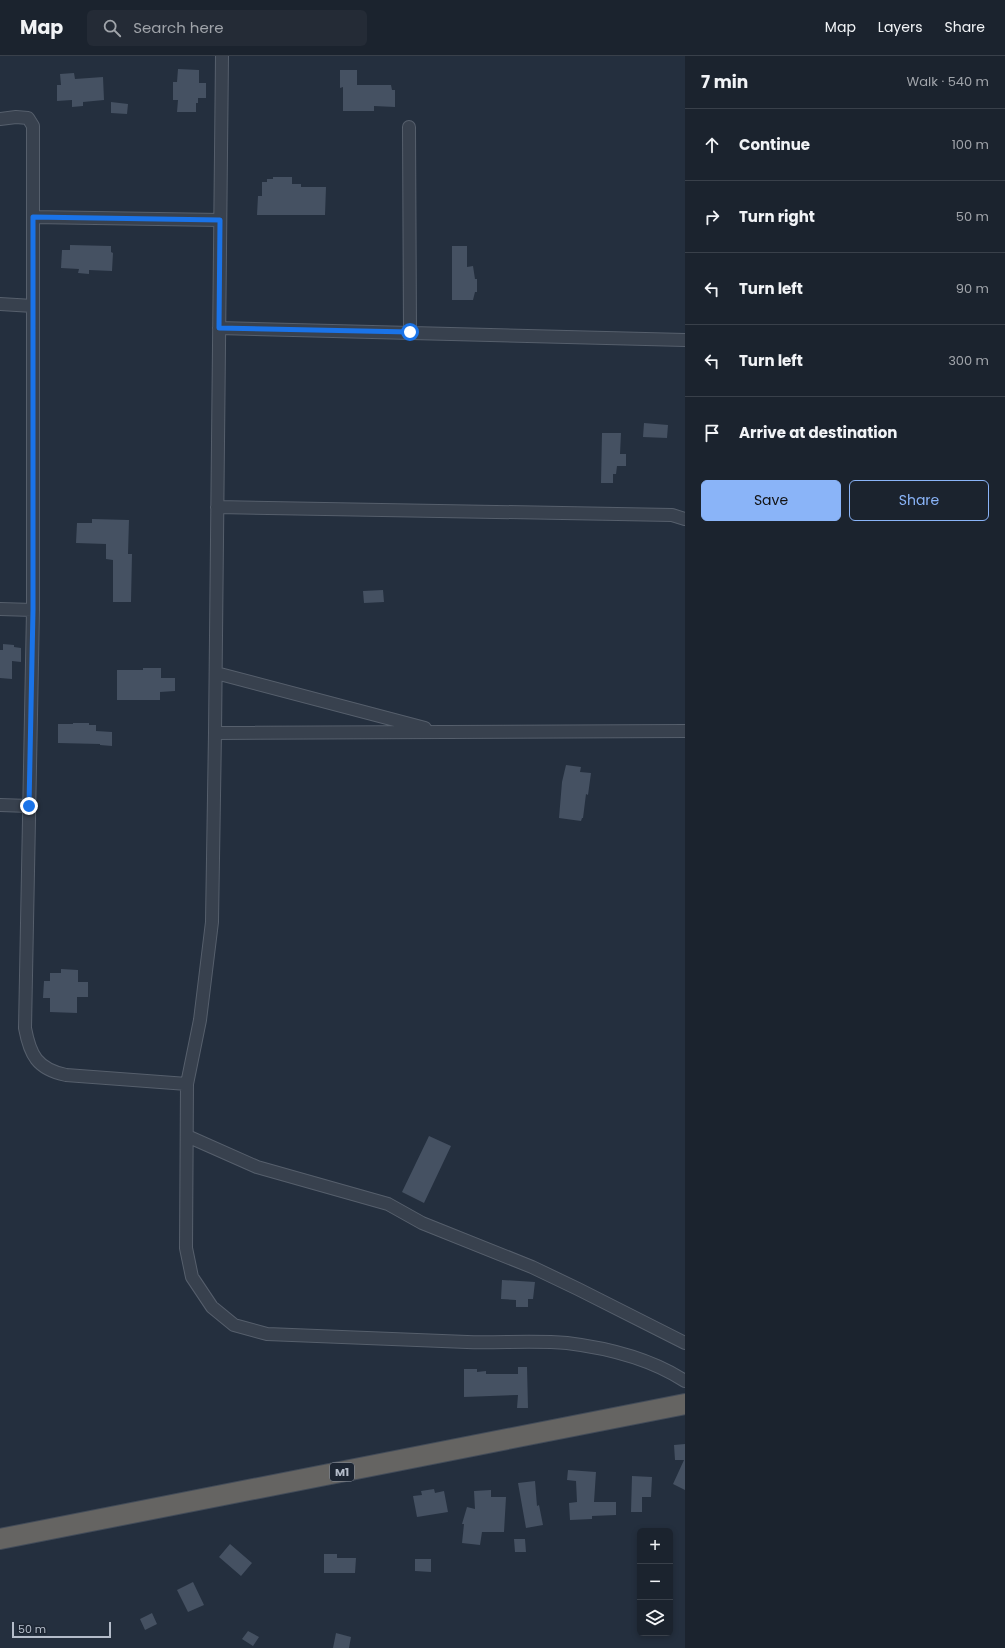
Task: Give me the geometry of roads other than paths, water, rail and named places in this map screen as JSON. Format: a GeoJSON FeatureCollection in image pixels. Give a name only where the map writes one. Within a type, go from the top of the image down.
{"type":"FeatureCollection","features":[{"type":"Feature","properties":{"kind":"highway","name":"M1"},"geometry":{"type":"LineString","coordinates":[[0,1539],[685,1404]]}},
{"type":"Feature","properties":{"kind":"street"},"geometry":{"type":"LineString","coordinates":[[222,56],[212,922],[200,1020],[187,1084],[186,1248],[192,1277],[212,1307],[234,1326],[267,1334],[485,1343],[567,1343],[599,1348],[645,1361],[669,1371],[685,1381]]}},
{"type":"Feature","properties":{"kind":"street"},"geometry":{"type":"LineString","coordinates":[[0,119],[16,117],[28,118],[33,126],[33,610],[25,1028],[28,1045],[35,1060],[44,1068],[55,1073],[187,1084]]}},
{"type":"Feature","properties":{"kind":"street"},"geometry":{"type":"LineString","coordinates":[[409,127],[410,332]]}},
{"type":"Feature","properties":{"kind":"street"},"geometry":{"type":"LineString","coordinates":[[33,217],[220,220]]}},
{"type":"Feature","properties":{"kind":"street"},"geometry":{"type":"LineString","coordinates":[[0,304],[33,306]]}},
{"type":"Feature","properties":{"kind":"street"},"geometry":{"type":"LineString","coordinates":[[219,328],[685,340]]}},
{"type":"Feature","properties":{"kind":"street"},"geometry":{"type":"LineString","coordinates":[[217,507],[672,514],[685,519]]}},
{"type":"Feature","properties":{"kind":"street"},"geometry":{"type":"LineString","coordinates":[[0,609],[33,610]]}},
{"type":"Feature","properties":{"kind":"street"},"geometry":{"type":"LineString","coordinates":[[216,673],[441,732]]}},
{"type":"Feature","properties":{"kind":"street"},"geometry":{"type":"LineString","coordinates":[[215,733],[685,731]]}},
{"type":"Feature","properties":{"kind":"street"},"geometry":{"type":"LineString","coordinates":[[0,805],[29,806]]}},
{"type":"Feature","properties":{"kind":"street"},"geometry":{"type":"LineString","coordinates":[[187,1136],[257,1167],[388,1204],[422,1223],[532,1267],[685,1343]]}}]}
